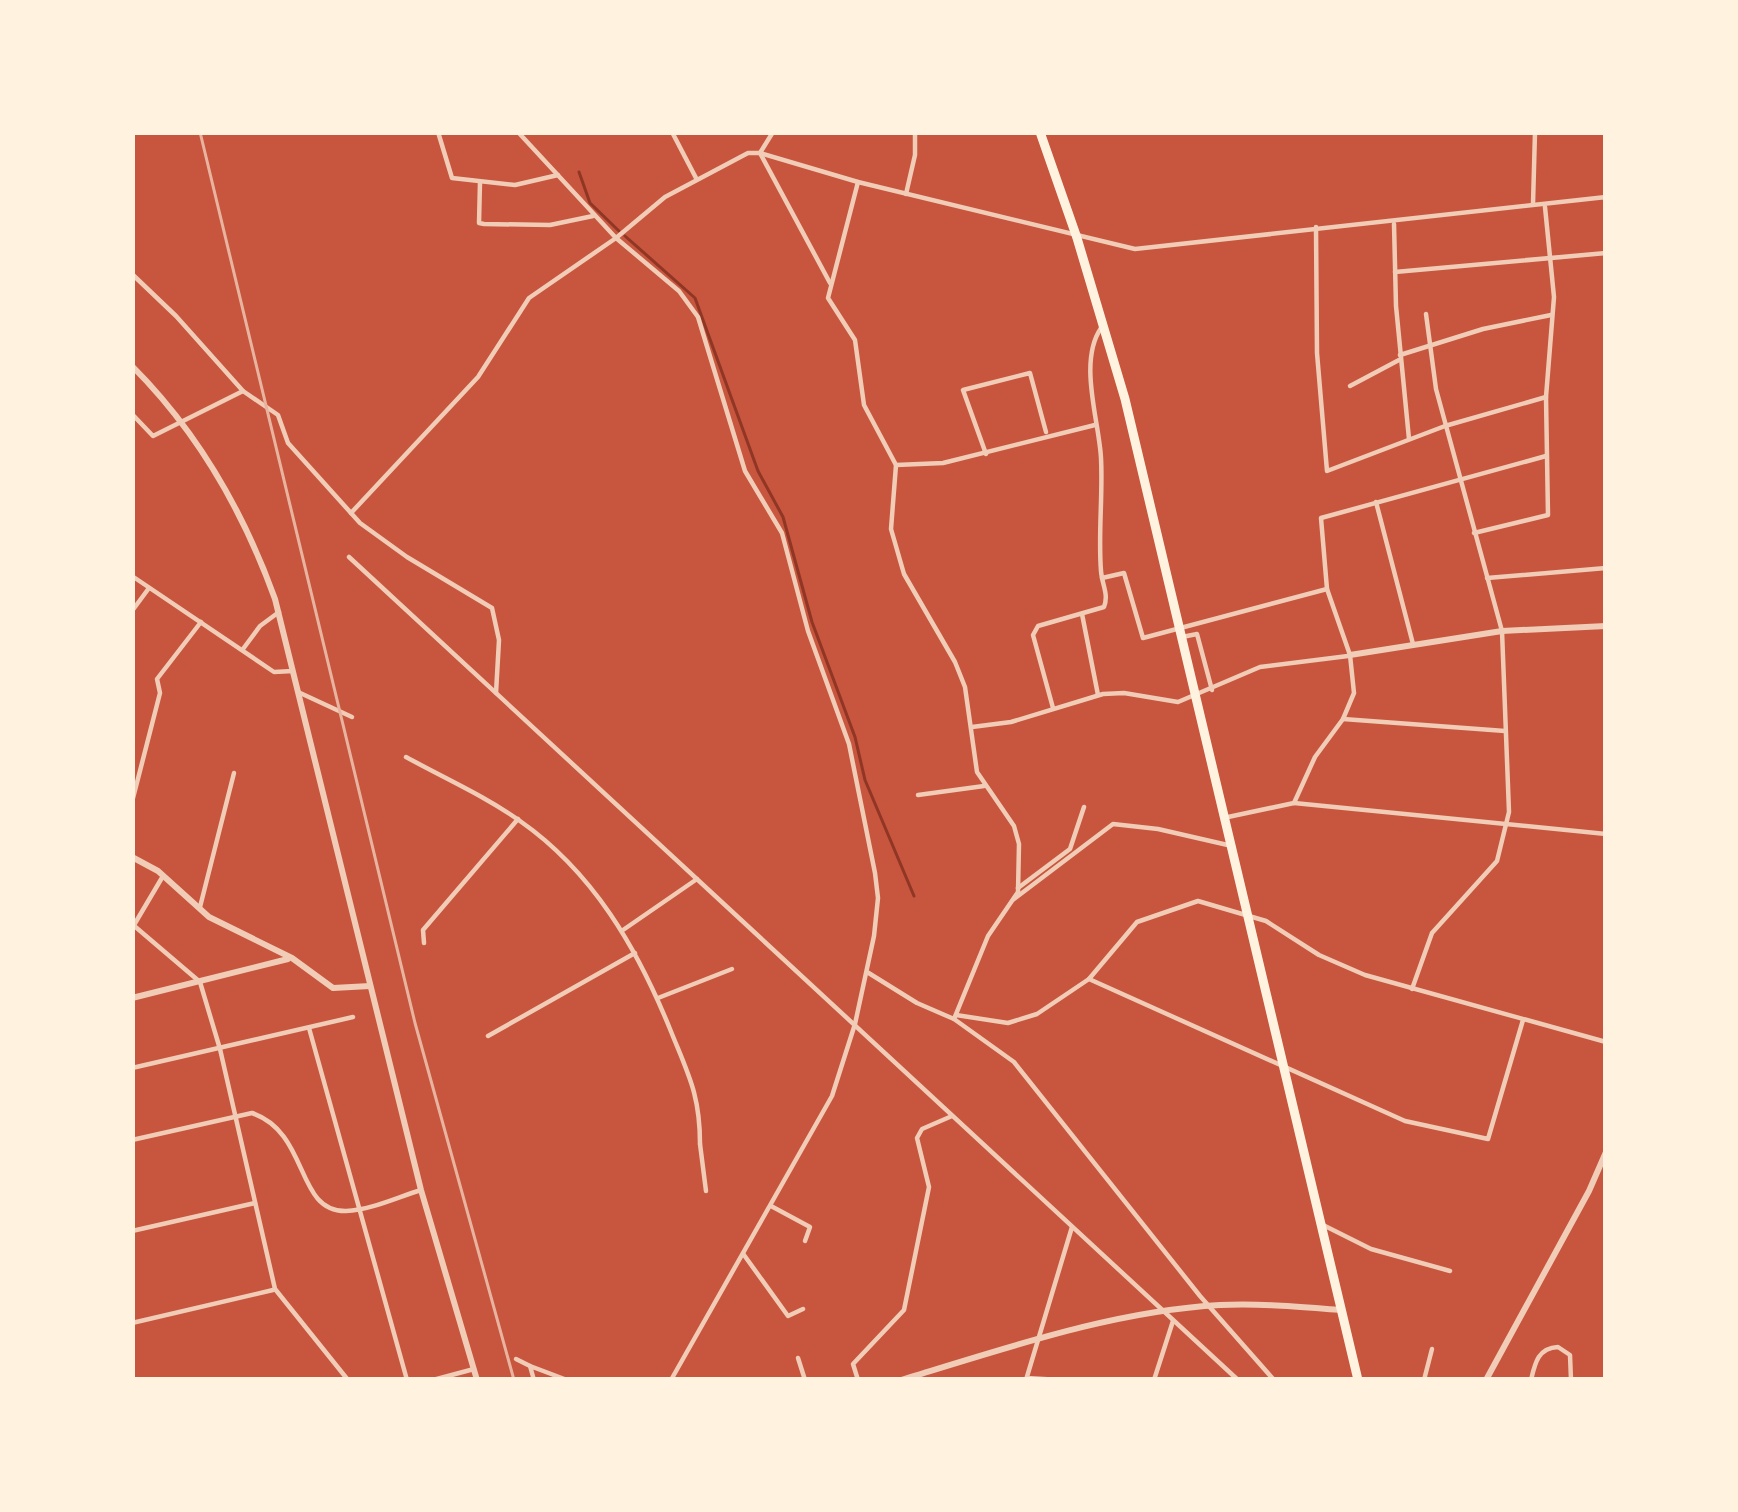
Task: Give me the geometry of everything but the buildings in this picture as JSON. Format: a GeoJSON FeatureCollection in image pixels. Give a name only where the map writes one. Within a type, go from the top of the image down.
{"type":"FeatureCollection","features":[{"type":"Feature","properties":{"kind":"highway"},"geometry":{"type":"LineString","coordinates":[[1040,132],[1104,323],[1196,689],[1358,1380]]}},
{"type":"Feature","properties":{"kind":"street"},"geometry":{"type":"LineString","coordinates":[[438,132],[452,178],[515,185],[560,175]]}},
{"type":"Feature","properties":{"kind":"street"},"geometry":{"type":"LineString","coordinates":[[518,132],[616,238],[679,291],[698,317],[745,471],[782,533],[808,632],[845,730],[878,898],[855,1024],[832,1096],[671,1380]]}},
{"type":"Feature","properties":{"kind":"street"},"geometry":{"type":"LineString","coordinates":[[672,132],[696,178]]}},
{"type":"Feature","properties":{"kind":"street"},"geometry":{"type":"LineString","coordinates":[[760,153],[773,132]]}},
{"type":"Feature","properties":{"kind":"street"},"geometry":{"type":"LineString","coordinates":[[906,194],[916,132]]}},
{"type":"Feature","properties":{"kind":"street"},"geometry":{"type":"LineString","coordinates":[[1533,206],[1535,132]]}},
{"type":"Feature","properties":{"kind":"street"},"geometry":{"type":"LineString","coordinates":[[351,513],[478,377],[520,306],[696,178],[748,153],[1135,249],[1316,226],[1606,197],[1606,201]]}},
{"type":"Feature","properties":{"kind":"street"},"geometry":{"type":"LineString","coordinates":[[760,153],[830,283]]}},
{"type":"Feature","properties":{"kind":"street"},"geometry":{"type":"LineString","coordinates":[[481,182],[478,223],[550,225],[596,215]]}},
{"type":"Feature","properties":{"kind":"street"},"geometry":{"type":"LineString","coordinates":[[858,182],[828,298],[859,353],[864,405],[896,465],[891,529],[904,574],[955,662],[965,687],[973,754],[984,786],[1014,826],[1019,844],[1014,899],[988,936],[955,1017]]}},
{"type":"Feature","properties":{"kind":"street"},"geometry":{"type":"LineString","coordinates":[[1474,533],[1548,514],[1546,397],[1553,315],[1545,205]]}},
{"type":"Feature","properties":{"kind":"street"},"geometry":{"type":"LineString","coordinates":[[1394,221],[1409,439]]}},
{"type":"Feature","properties":{"kind":"street"},"geometry":{"type":"LineString","coordinates":[[1316,226],[1317,353],[1328,471],[1445,426],[1546,397]]}},
{"type":"Feature","properties":{"kind":"street"},"geometry":{"type":"LineString","coordinates":[[1395,272],[1606,253]]}},
{"type":"Feature","properties":{"kind":"street"},"geometry":{"type":"LineString","coordinates":[[132,274],[243,391],[274,411],[288,443],[351,513],[407,557],[492,608],[499,640],[496,693]]}},
{"type":"Feature","properties":{"kind":"street"},"geometry":{"type":"LineString","coordinates":[[1412,989],[1432,933],[1490,872],[1508,823],[1502,632],[1445,426],[1426,314]]}},
{"type":"Feature","properties":{"kind":"street"},"geometry":{"type":"LineString","coordinates":[[1350,386],[1400,357],[1483,329],[1553,315]]}},
{"type":"Feature","properties":{"kind":"street"},"geometry":{"type":"LineString","coordinates":[[1053,708],[1033,634],[1038,626],[1104,608],[1108,599],[1102,578],[1101,456],[1092,360],[1095,336],[1104,323]]}},
{"type":"Feature","properties":{"kind":"street"},"geometry":{"type":"LineString","coordinates":[[132,366],[180,421],[250,534],[279,613],[421,1190],[477,1380]]}},
{"type":"Feature","properties":{"kind":"street"},"geometry":{"type":"LineString","coordinates":[[986,454],[963,390],[1030,373],[1046,434]]}},
{"type":"Feature","properties":{"kind":"street"},"geometry":{"type":"LineString","coordinates":[[132,414],[153,436],[243,391]]}},
{"type":"Feature","properties":{"kind":"street"},"geometry":{"type":"LineString","coordinates":[[896,465],[943,463],[1097,424]]}},
{"type":"Feature","properties":{"kind":"street"},"geometry":{"type":"LineString","coordinates":[[1294,803],[1315,757],[1343,719],[1354,694],[1350,655],[1327,589],[1321,518],[1546,456]]}},
{"type":"Feature","properties":{"kind":"street"},"geometry":{"type":"LineString","coordinates":[[1376,502],[1413,644]]}},
{"type":"Feature","properties":{"kind":"street"},"geometry":{"type":"LineString","coordinates":[[349,557],[1238,1380]]}},
{"type":"Feature","properties":{"kind":"street"},"geometry":{"type":"LineString","coordinates":[[1486,578],[1606,568]]}},
{"type":"Feature","properties":{"kind":"street"},"geometry":{"type":"LineString","coordinates":[[1102,578],[1124,573],[1143,638],[1181,633],[1327,589]]}},
{"type":"Feature","properties":{"kind":"street"},"geometry":{"type":"LineString","coordinates":[[132,576],[274,672],[293,671]]}},
{"type":"Feature","properties":{"kind":"street"},"geometry":{"type":"LineString","coordinates":[[132,611],[149,588]]}},
{"type":"Feature","properties":{"kind":"street"},"geometry":{"type":"LineString","coordinates":[[243,649],[260,626],[279,613]]}},
{"type":"Feature","properties":{"kind":"street"},"geometry":{"type":"LineString","coordinates":[[1082,614],[1098,695]]}},
{"type":"Feature","properties":{"kind":"street"},"geometry":{"type":"LineString","coordinates":[[132,802],[160,692],[157,679],[201,622]]}},
{"type":"Feature","properties":{"kind":"street"},"geometry":{"type":"LineString","coordinates":[[972,727],[1011,722],[1098,695],[1124,693],[1178,702],[1260,668],[1502,632],[1606,626]]}},
{"type":"Feature","properties":{"kind":"street"},"geometry":{"type":"LineString","coordinates":[[1181,633],[1197,634],[1212,690]]}},
{"type":"Feature","properties":{"kind":"street"},"geometry":{"type":"LineString","coordinates":[[298,692],[352,717]]}},
{"type":"Feature","properties":{"kind":"street"},"geometry":{"type":"LineString","coordinates":[[1343,719],[1506,731]]}},
{"type":"Feature","properties":{"kind":"street"},"geometry":{"type":"LineString","coordinates":[[406,758],[518,819],[586,880],[623,930],[658,998],[700,1104],[706,1191]]}},
{"type":"Feature","properties":{"kind":"street"},"geometry":{"type":"LineString","coordinates":[[200,908],[234,773]]}},
{"type":"Feature","properties":{"kind":"street"},"geometry":{"type":"LineString","coordinates":[[918,795],[984,786]]}},
{"type":"Feature","properties":{"kind":"street"},"geometry":{"type":"LineString","coordinates":[[1225,818],[1294,803],[1606,834]]}},
{"type":"Feature","properties":{"kind":"street"},"geometry":{"type":"LineString","coordinates":[[1018,888],[1070,849],[1084,807]]}},
{"type":"Feature","properties":{"kind":"street"},"geometry":{"type":"LineString","coordinates":[[424,944],[423,930],[518,819]]}},
{"type":"Feature","properties":{"kind":"street"},"geometry":{"type":"LineString","coordinates":[[1014,899],[1113,824],[1232,846]]}},
{"type":"Feature","properties":{"kind":"street"},"geometry":{"type":"LineString","coordinates":[[132,857],[223,925],[292,958],[333,988],[370,986]]}},
{"type":"Feature","properties":{"kind":"street"},"geometry":{"type":"LineString","coordinates":[[163,876],[134,927],[200,982],[275,1289],[348,1380]]}},
{"type":"Feature","properties":{"kind":"street"},"geometry":{"type":"LineString","coordinates":[[623,930],[698,878]]}},
{"type":"Feature","properties":{"kind":"street"},"geometry":{"type":"LineString","coordinates":[[866,972],[916,1004],[955,1017],[1020,1021],[1089,979],[1130,928],[1146,917],[1198,901],[1266,921],[1333,962],[1412,989],[1606,1042]]}},
{"type":"Feature","properties":{"kind":"street"},"geometry":{"type":"LineString","coordinates":[[488,1036],[635,953]]}},
{"type":"Feature","properties":{"kind":"street"},"geometry":{"type":"LineString","coordinates":[[132,998],[292,958]]}},
{"type":"Feature","properties":{"kind":"street"},"geometry":{"type":"LineString","coordinates":[[658,998],[732,969]]}},
{"type":"Feature","properties":{"kind":"street"},"geometry":{"type":"LineString","coordinates":[[1089,979],[1405,1121],[1488,1139],[1523,1020]]}},
{"type":"Feature","properties":{"kind":"street"},"geometry":{"type":"LineString","coordinates":[[132,1068],[353,1017]]}},
{"type":"Feature","properties":{"kind":"street"},"geometry":{"type":"LineString","coordinates":[[955,1017],[1030,1080],[1173,1263],[1274,1380]]}},
{"type":"Feature","properties":{"kind":"street"},"geometry":{"type":"LineString","coordinates":[[309,1028],[407,1380]]}},
{"type":"Feature","properties":{"kind":"street"},"geometry":{"type":"LineString","coordinates":[[132,1140],[252,1113],[270,1121],[291,1143],[312,1194],[331,1208],[358,1210],[421,1190]]}},
{"type":"Feature","properties":{"kind":"street"},"geometry":{"type":"LineString","coordinates":[[858,1380],[853,1364],[904,1310],[929,1187],[917,1138],[922,1129],[952,1115]]}},
{"type":"Feature","properties":{"kind":"street"},"geometry":{"type":"LineString","coordinates":[[1486,1380],[1606,1151]]}},
{"type":"Feature","properties":{"kind":"street"},"geometry":{"type":"LineString","coordinates":[[132,1232],[255,1203]]}},
{"type":"Feature","properties":{"kind":"street"},"geometry":{"type":"LineString","coordinates":[[771,1206],[810,1227],[805,1241]]}},
{"type":"Feature","properties":{"kind":"street"},"geometry":{"type":"LineString","coordinates":[[1321,1224],[1371,1249],[1450,1271]]}},
{"type":"Feature","properties":{"kind":"street"},"geometry":{"type":"LineString","coordinates":[[1060,1380],[1026,1379],[1072,1227]]}},
{"type":"Feature","properties":{"kind":"street"},"geometry":{"type":"LineString","coordinates":[[744,1255],[788,1316],[803,1310]]}},
{"type":"Feature","properties":{"kind":"street"},"geometry":{"type":"LineString","coordinates":[[132,1323],[275,1289]]}},
{"type":"Feature","properties":{"kind":"street"},"geometry":{"type":"LineString","coordinates":[[901,1380],[1164,1311],[1223,1305],[1342,1310]]}},
{"type":"Feature","properties":{"kind":"street"},"geometry":{"type":"LineString","coordinates":[[1154,1380],[1173,1321]]}},
{"type":"Feature","properties":{"kind":"street"},"geometry":{"type":"LineString","coordinates":[[1531,1380],[1539,1355],[1558,1347],[1570,1355],[1571,1380]]}},
{"type":"Feature","properties":{"kind":"street"},"geometry":{"type":"LineString","coordinates":[[1424,1380],[1432,1349]]}},
{"type":"Feature","properties":{"kind":"street"},"geometry":{"type":"LineString","coordinates":[[798,1358],[805,1380]]}},
{"type":"Feature","properties":{"kind":"street"},"geometry":{"type":"LineString","coordinates":[[516,1359],[567,1380]]}},
{"type":"Feature","properties":{"kind":"street"},"geometry":{"type":"LineString","coordinates":[[433,1380],[484,1365]]}},
{"type":"Feature","properties":{"kind":"street"},"geometry":{"type":"LineString","coordinates":[[530,1366],[534,1380]]}},
{"type":"Feature","properties":{"kind":"waterway"},"geometry":{"type":"LineString","coordinates":[[579,172],[590,203],[619,231]]}},
{"type":"Feature","properties":{"kind":"waterway"},"geometry":{"type":"LineString","coordinates":[[625,236],[695,298],[758,471],[783,517],[865,780],[914,896]]}},
{"type":"Feature","properties":{"kind":"railway"},"geometry":{"type":"LineString","coordinates":[[200,132],[415,1023],[514,1380]]}}]}
